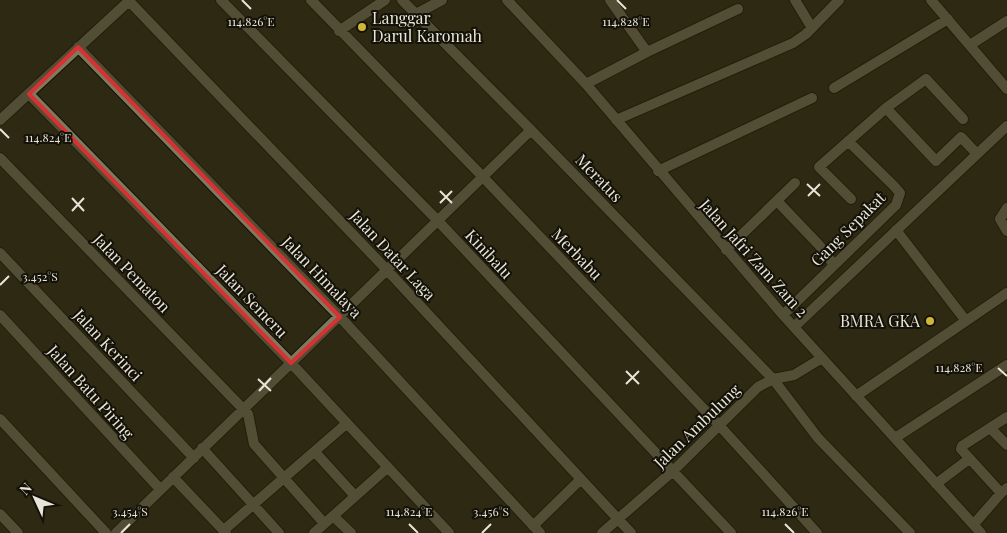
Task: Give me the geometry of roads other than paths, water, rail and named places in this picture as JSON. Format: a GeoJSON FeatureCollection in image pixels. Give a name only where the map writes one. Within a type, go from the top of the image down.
{"type":"FeatureCollection","features":[{"type":"Feature","properties":{"kind":"street"},"geometry":{"type":"LineString","coordinates":[[0,120],[129,0]]}},
{"type":"Feature","properties":{"kind":"street","name":"Jalan Datar Laga"},"geometry":{"type":"LineString","coordinates":[[129,0],[387,270],[631,533]]}},
{"type":"Feature","properties":{"kind":"street","name":"Kinibalu"},"geometry":{"type":"LineString","coordinates":[[221,0],[439,222],[731,533]]}},
{"type":"Feature","properties":{"kind":"street","name":"Merbabu"},"geometry":{"type":"LineString","coordinates":[[311,0],[339,31],[483,177],[718,424],[817,533]]}},
{"type":"Feature","properties":{"kind":"street"},"geometry":{"type":"LineString","coordinates":[[339,31],[385,0]]}},
{"type":"Feature","properties":{"kind":"street","name":"Meratus"},"geometry":{"type":"LineString","coordinates":[[402,0],[773,379],[818,438],[910,533]]}},
{"type":"Feature","properties":{"kind":"street"},"geometry":{"type":"LineString","coordinates":[[416,14],[442,0]]}},
{"type":"Feature","properties":{"kind":"street","name":"Jalan Jafri Zam Zam 2"},"geometry":{"type":"LineString","coordinates":[[507,0],[586,84],[658,171],[783,315],[981,533]]}},
{"type":"Feature","properties":{"kind":"street"},"geometry":{"type":"LineString","coordinates":[[610,0],[647,52]]}},
{"type":"Feature","properties":{"kind":"street"},"geometry":{"type":"LineString","coordinates":[[795,0],[812,28]]}},
{"type":"Feature","properties":{"kind":"street"},"geometry":{"type":"LineString","coordinates":[[616,120],[793,43],[812,28],[838,0]]}},
{"type":"Feature","properties":{"kind":"street"},"geometry":{"type":"LineString","coordinates":[[931,0],[1007,88]]}},
{"type":"Feature","properties":{"kind":"street"},"geometry":{"type":"LineString","coordinates":[[586,84],[647,52],[738,10]]}},
{"type":"Feature","properties":{"kind":"street"},"geometry":{"type":"LineString","coordinates":[[834,88],[948,19]]}},
{"type":"Feature","properties":{"kind":"street"},"geometry":{"type":"LineString","coordinates":[[970,46],[1007,20]]}},
{"type":"Feature","properties":{"kind":"street","name":"Jalan Himalaya"},"geometry":{"type":"LineString","coordinates":[[78,47],[340,317],[537,529]]}},
{"type":"Feature","properties":{"kind":"street"},"geometry":{"type":"LineString","coordinates":[[851,200],[819,167],[886,108],[926,79],[963,119]]}},
{"type":"Feature","properties":{"kind":"street","name":"Jalan Semeru"},"geometry":{"type":"LineString","coordinates":[[29,94],[291,363],[449,533]]}},
{"type":"Feature","properties":{"kind":"street"},"geometry":{"type":"LineString","coordinates":[[658,171],[812,98]]}},
{"type":"Feature","properties":{"kind":"street"},"geometry":{"type":"LineString","coordinates":[[886,108],[936,161],[961,137],[977,154]]}},
{"type":"Feature","properties":{"kind":"street"},"geometry":{"type":"LineString","coordinates":[[795,326],[1007,126]]}},
{"type":"Feature","properties":{"kind":"street"},"geometry":{"type":"LineString","coordinates":[[116,533],[202,448],[439,222],[531,130]]}},
{"type":"Feature","properties":{"kind":"street","name":"Gang Sepakat"},"geometry":{"type":"LineString","coordinates":[[783,315],[896,205],[900,193],[848,141]]}},
{"type":"Feature","properties":{"kind":"street","name":"Jalan Pematon"},"geometry":{"type":"LineString","coordinates":[[0,158],[243,409]]}},
{"type":"Feature","properties":{"kind":"street"},"geometry":{"type":"LineString","coordinates":[[726,250],[795,183]]}},
{"type":"Feature","properties":{"kind":"street"},"geometry":{"type":"LineString","coordinates":[[777,201],[819,245],[834,265]]}},
{"type":"Feature","properties":{"kind":"street"},"geometry":{"type":"LineString","coordinates":[[1007,208],[1000,219],[1007,230]]}},
{"type":"Feature","properties":{"kind":"street"},"geometry":{"type":"LineString","coordinates":[[896,230],[966,321]]}},
{"type":"Feature","properties":{"kind":"street","name":"Jalan Kerinci"},"geometry":{"type":"LineString","coordinates":[[0,253],[194,458]]}},
{"type":"Feature","properties":{"kind":"street"},"geometry":{"type":"LineString","coordinates":[[856,396],[1007,293]]}},
{"type":"Feature","properties":{"kind":"street","name":"Jalan Batu Piring"},"geometry":{"type":"LineString","coordinates":[[0,315],[160,489]]}},
{"type":"Feature","properties":{"kind":"street","name":"Jalan Ambulung"},"geometry":{"type":"LineString","coordinates":[[602,533],[673,471],[718,424],[758,387],[773,379],[794,375],[822,358]]}},
{"type":"Feature","properties":{"kind":"street"},"geometry":{"type":"LineString","coordinates":[[895,438],[1007,365]]}},
{"type":"Feature","properties":{"kind":"street"},"geometry":{"type":"LineString","coordinates":[[243,409],[250,418],[254,444],[324,522]]}},
{"type":"Feature","properties":{"kind":"street"},"geometry":{"type":"LineString","coordinates":[[974,524],[1004,491],[969,459],[961,447],[1007,417]]}},
{"type":"Feature","properties":{"kind":"street"},"geometry":{"type":"LineString","coordinates":[[0,419],[106,533]]}},
{"type":"Feature","properties":{"kind":"street"},"geometry":{"type":"LineString","coordinates":[[174,477],[225,531],[346,424]]}},
{"type":"Feature","properties":{"kind":"street"},"geometry":{"type":"LineString","coordinates":[[990,428],[1007,445]]}},
{"type":"Feature","properties":{"kind":"street"},"geometry":{"type":"LineString","coordinates":[[202,448],[279,533]]}},
{"type":"Feature","properties":{"kind":"street"},"geometry":{"type":"LineString","coordinates":[[315,452],[355,496]]}},
{"type":"Feature","properties":{"kind":"street"},"geometry":{"type":"LineString","coordinates":[[936,484],[969,459]]}},
{"type":"Feature","properties":{"kind":"street"},"geometry":{"type":"LineString","coordinates":[[314,533],[324,522],[388,467]]}},
{"type":"Feature","properties":{"kind":"street"},"geometry":{"type":"LineString","coordinates":[[537,529],[581,479]]}},
{"type":"Feature","properties":{"kind":"street"},"geometry":{"type":"LineString","coordinates":[[0,514],[18,533]]}},
{"type":"Feature","properties":{"kind":"street"},"geometry":{"type":"LineString","coordinates":[[333,516],[351,533]]}},
{"type":"Feature","properties":{"kind":"place","name":"Langgar Darul Karomah"},"geometry":{"type":"Point","coordinates":[362,27]}},
{"type":"Feature","properties":{"kind":"place","name":"BMRA GKA"},"geometry":{"type":"Point","coordinates":[930,321]}}]}
